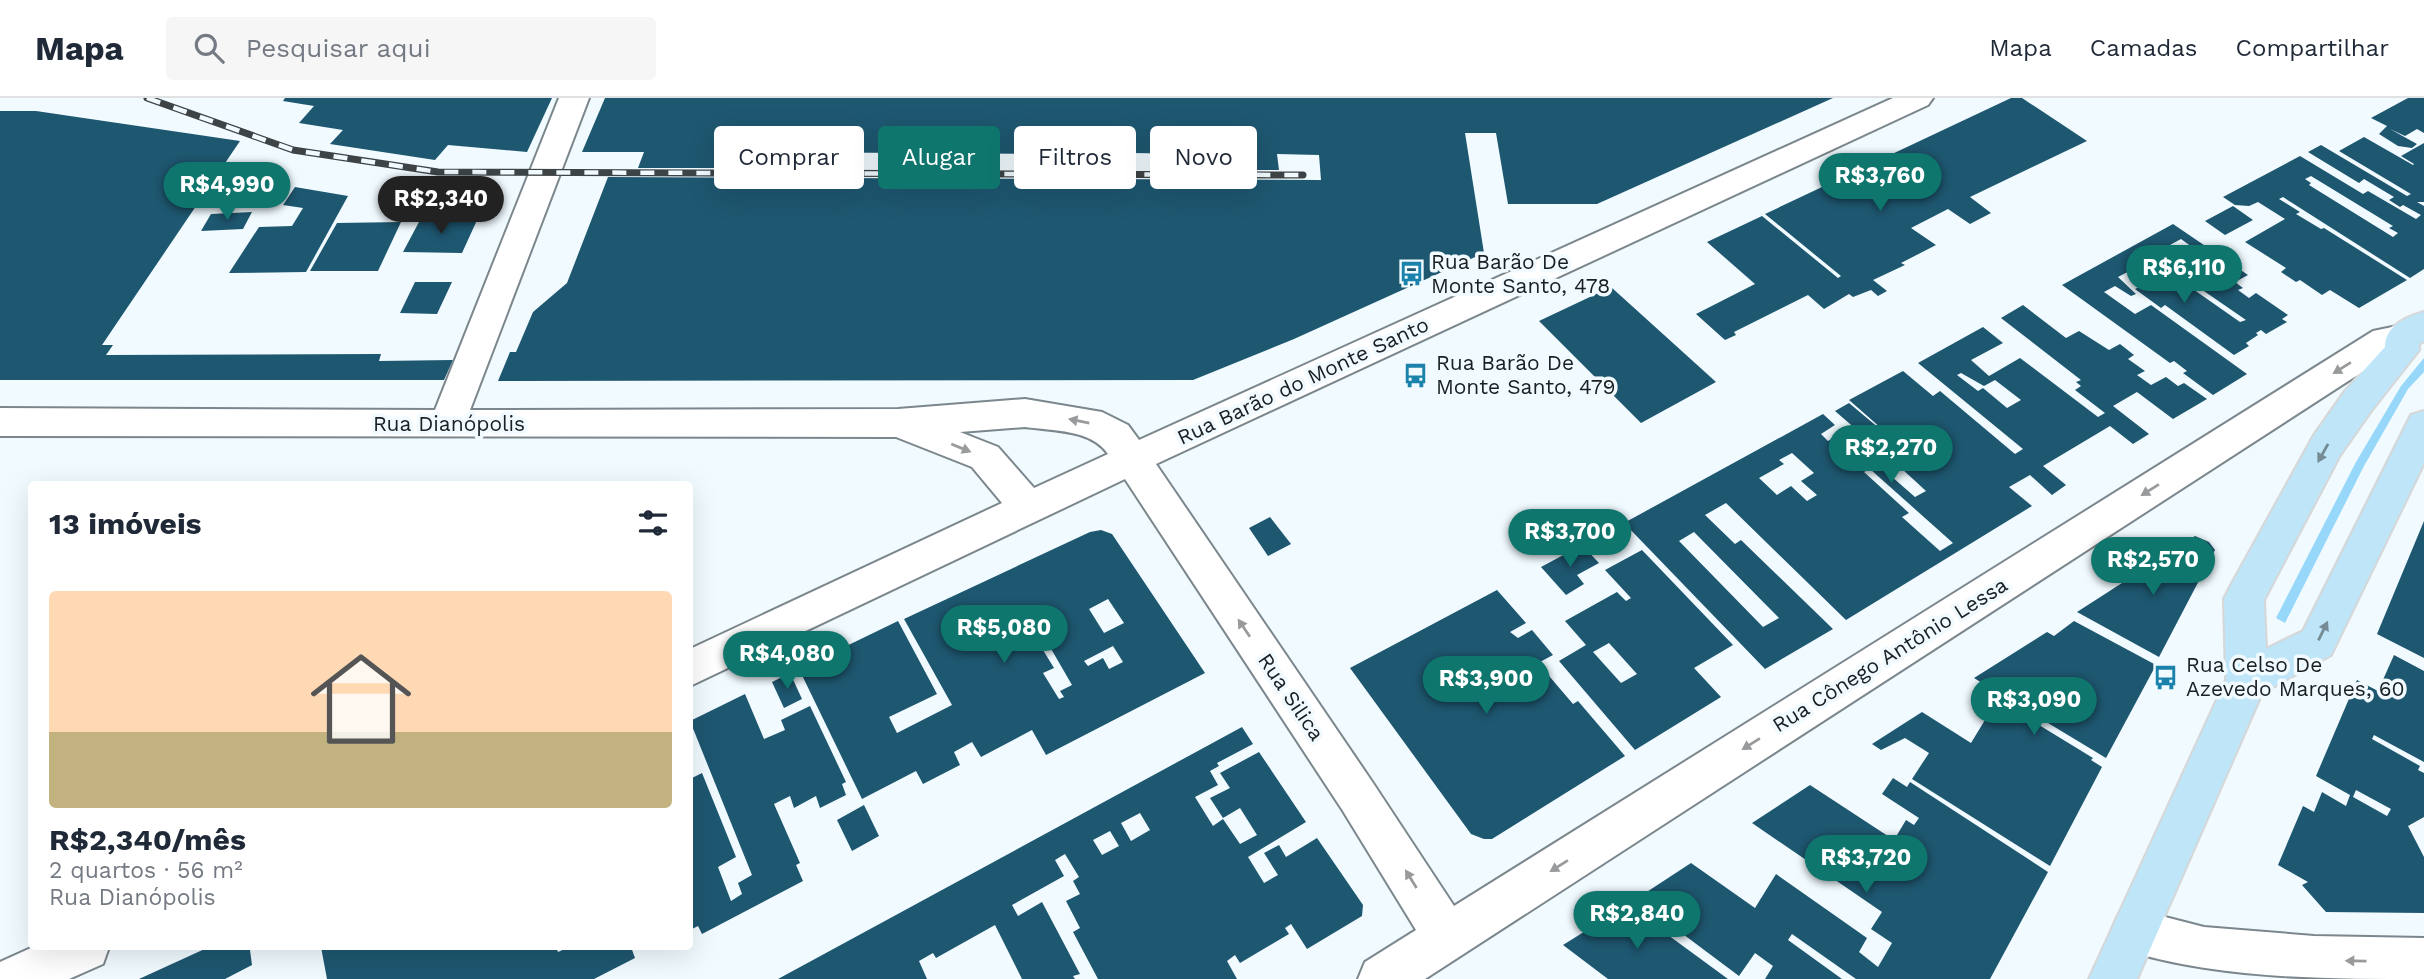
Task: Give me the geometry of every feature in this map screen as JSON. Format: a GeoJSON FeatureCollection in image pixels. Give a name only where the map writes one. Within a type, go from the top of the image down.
{"type":"FeatureCollection","features":[{"type":"Feature","properties":{"kind":"main road"},"geometry":{"type":"LineString","coordinates":[[2113,979],[2247,680],[2244,599],[2327,445],[2358,401],[2402,350],[2413,331]]}},
{"type":"Feature","properties":{"kind":"main road"},"geometry":{"type":"LineString","coordinates":[[2247,680],[2317,643],[2424,425]]}},
{"type":"Feature","properties":{"kind":"street"},"geometry":{"type":"LineString","coordinates":[[447,424],[574,98]]}},
{"type":"Feature","properties":{"kind":"street","name":"Rua Barão do Monte Santo"},"geometry":{"type":"LineString","coordinates":[[693,666],[1132,459],[1918,98]]}},
{"type":"Feature","properties":{"kind":"street","name":"Rua Cônego Antônio Lessa"},"geometry":{"type":"LineString","coordinates":[[1382,979],[2385,340],[2413,331]]}},
{"type":"Feature","properties":{"kind":"street","name":"Rua Dianópolis"},"geometry":{"type":"LineString","coordinates":[[0,422],[898,423],[1026,413],[1089,422],[1115,435],[1132,459]]}},
{"type":"Feature","properties":{"kind":"street","name":"Rua Dianópolis"},"geometry":{"type":"LineString","coordinates":[[898,423],[985,457],[1029,508]]}},
{"type":"Feature","properties":{"kind":"street","name":"Rua Silica"},"geometry":{"type":"LineString","coordinates":[[1132,459],[1358,797],[1447,937]]}},
{"type":"Feature","properties":{"kind":"street"},"geometry":{"type":"LineString","coordinates":[[2134,932],[2216,951],[2314,960],[2424,961]]}},
{"type":"Feature","properties":{"kind":"street"},"geometry":{"type":"LineString","coordinates":[[16,979],[79,950]]}},
{"type":"Feature","properties":{"kind":"shaded area"},"geometry":{"type":"Polygon","coordinates":[[[2424,358],[2424,372],[2408,389],[2364,466],[2285,623],[2276,618],[2356,462],[2401,386],[2424,358]]]}},
{"type":"Feature","properties":{"kind":"building"},"geometry":{"type":"Polygon","coordinates":[[[285,98],[552,98],[527,152],[448,145],[435,160],[330,144],[343,130],[299,123],[314,106],[283,101],[285,98]]]}},
{"type":"Feature","properties":{"kind":"building"},"geometry":{"type":"Polygon","coordinates":[[[605,98],[1833,98],[1597,204],[1508,204],[1496,133],[1465,133],[1484,253],[1294,339],[1193,380],[498,381],[510,352],[516,352],[533,312],[567,283],[608,177],[714,177],[714,189],[864,189],[864,178],[878,178],[878,189],[1000,189],[1000,179],[1014,179],[1014,189],[1136,189],[1136,179],[1150,179],[1150,189],[1257,189],[1257,180],[1321,180],[1319,155],[1277,154],[1279,170],[1257,170],[1257,126],[1150,126],[1150,153],[1136,153],[1136,126],[1014,126],[1014,154],[1000,154],[1000,126],[878,126],[878,153],[864,153],[864,126],[714,126],[714,168],[638,168],[644,152],[582,152],[605,98]]]}},
{"type":"Feature","properties":{"kind":"building"},"geometry":{"type":"Polygon","coordinates":[[[2011,98],[2022,98],[2087,141],[1970,197],[1991,213],[1970,224],[1948,209],[1911,228],[1936,245],[1901,263],[1905,265],[1873,280],[1887,291],[1878,296],[1871,290],[1853,297],[1849,294],[1824,309],[1808,295],[1734,332],[1736,335],[1725,340],[1696,314],[1755,284],[1707,242],[1762,216],[1838,278],[1841,276],[1765,214],[2011,98]]]}},
{"type":"Feature","properties":{"kind":"building"},"geometry":{"type":"Polygon","coordinates":[[[2408,98],[2424,98],[2424,133],[2417,129],[2405,136],[2390,129],[2417,144],[2412,148],[2398,146],[2379,134],[2387,126],[2371,118],[2408,98]]]}},
{"type":"Feature","properties":{"kind":"building"},"geometry":{"type":"Polygon","coordinates":[[[0,111],[36,111],[240,141],[102,345],[113,345],[106,355],[381,354],[379,361],[453,360],[444,380],[0,380],[0,111]]]}},
{"type":"Feature","properties":{"kind":"building"},"geometry":{"type":"Polygon","coordinates":[[[2364,137],[2413,165],[2401,156],[2424,143],[2424,202],[2417,202],[2424,206],[2424,269],[2410,278],[2283,197],[2279,199],[2300,212],[2296,214],[2321,229],[2324,228],[2407,280],[2359,308],[2330,290],[2322,295],[2300,280],[2296,282],[2281,272],[2286,268],[2245,242],[2285,219],[2258,202],[2249,206],[2235,205],[2223,197],[2300,156],[2363,194],[2368,191],[2416,219],[2421,215],[2403,205],[2400,207],[2389,200],[2394,197],[2364,179],[2359,183],[2308,152],[2321,145],[2407,196],[2411,194],[2339,151],[2364,137]],[[2311,176],[2305,179],[2311,183],[2309,185],[2393,237],[2398,233],[2389,228],[2393,226],[2311,176]]]}},
{"type":"Feature","properties":{"kind":"building"},"geometry":{"type":"Polygon","coordinates":[[[295,187],[348,196],[306,272],[229,273],[259,227],[292,226],[303,208],[283,205],[295,187]]]}},
{"type":"Feature","properties":{"kind":"building"},"geometry":{"type":"Polygon","coordinates":[[[2233,206],[2253,220],[2225,235],[2205,221],[2233,206]]]}},
{"type":"Feature","properties":{"kind":"building"},"geometry":{"type":"Polygon","coordinates":[[[252,212],[243,229],[201,231],[211,214],[252,212]]]}},
{"type":"Feature","properties":{"kind":"building"},"geometry":{"type":"Polygon","coordinates":[[[453,218],[478,218],[462,253],[403,252],[419,222],[451,222],[453,218]]]}},
{"type":"Feature","properties":{"kind":"building"},"geometry":{"type":"Polygon","coordinates":[[[401,222],[378,271],[310,271],[337,223],[401,222]]]}},
{"type":"Feature","properties":{"kind":"building"},"geometry":{"type":"Polygon","coordinates":[[[2173,224],[2248,275],[2235,282],[2243,288],[2238,290],[2249,298],[2256,293],[2288,315],[2282,319],[2287,322],[2266,334],[2261,330],[2256,333],[2258,335],[2246,343],[2249,346],[2234,355],[2165,305],[2161,308],[2135,289],[2155,279],[2145,272],[2158,265],[2169,273],[2174,270],[2146,251],[2129,261],[2137,267],[2118,277],[2136,294],[2131,296],[2115,286],[2104,292],[2135,314],[2151,305],[2247,374],[2213,395],[2183,373],[2187,371],[2174,361],[2170,363],[2062,285],[2173,224]],[[2181,239],[2170,245],[2194,261],[2200,258],[2187,249],[2192,247],[2181,239]],[[2185,278],[2180,280],[2240,322],[2246,320],[2185,278]]]}},
{"type":"Feature","properties":{"kind":"building"},"geometry":{"type":"Polygon","coordinates":[[[415,282],[452,282],[437,314],[400,313],[415,282]]]}},
{"type":"Feature","properties":{"kind":"building"},"geometry":{"type":"Polygon","coordinates":[[[1611,287],[1716,382],[1641,423],[1539,321],[1611,287]]]}},
{"type":"Feature","properties":{"kind":"building"},"geometry":{"type":"Polygon","coordinates":[[[2023,305],[2066,338],[2079,331],[2109,350],[2120,344],[2134,355],[2128,359],[2145,371],[2137,375],[2151,385],[2166,377],[2178,386],[2184,383],[2207,399],[2173,419],[2137,392],[2113,406],[2149,434],[2133,444],[2110,426],[2043,466],[2066,485],[2052,495],[2030,475],[2009,487],[2032,506],[1846,620],[1726,503],[1705,515],[1735,544],[1741,540],[1833,629],[1765,669],[1624,523],[1823,414],[1835,425],[1821,434],[1828,441],[1846,431],[1850,434],[1855,431],[1873,446],[1867,449],[1881,461],[1876,463],[1915,497],[1926,491],[1889,457],[1905,449],[1849,400],[1903,371],[1933,396],[1940,391],[2015,454],[2023,449],[1918,363],[1983,327],[2003,343],[1971,360],[1989,376],[2020,358],[2098,417],[2105,413],[2075,390],[2081,386],[2076,382],[2081,380],[2001,318],[2023,305]],[[1961,373],[1957,375],[1978,391],[1983,388],[2007,408],[2021,400],[1995,380],[1984,386],[1961,373]],[[1792,453],[1779,460],[1784,464],[1759,478],[1777,495],[1791,486],[1807,501],[1817,495],[1801,481],[1814,473],[1792,453]],[[1870,469],[1864,472],[1909,513],[1902,517],[1940,551],[1953,543],[1870,469]],[[1694,532],[1679,541],[1763,627],[1779,618],[1694,532]]]}},
{"type":"Feature","properties":{"kind":"building"},"geometry":{"type":"Polygon","coordinates":[[[1849,403],[1880,429],[1865,437],[1835,411],[1849,403]]]}},
{"type":"Feature","properties":{"kind":"building"},"geometry":{"type":"Polygon","coordinates":[[[1270,517],[1291,544],[1268,556],[1249,528],[1270,517]]]}},
{"type":"Feature","properties":{"kind":"building"},"geometry":{"type":"Polygon","coordinates":[[[2424,521],[2424,658],[2377,634],[2424,521]]]}},
{"type":"Feature","properties":{"kind":"building"},"geometry":{"type":"Polygon","coordinates":[[[1101,530],[1112,534],[1205,673],[1046,755],[1032,730],[981,757],[972,742],[954,752],[960,765],[923,784],[916,771],[862,799],[799,669],[898,621],[937,694],[889,717],[897,733],[952,705],[904,619],[1090,532],[1101,530]],[[1108,599],[1089,609],[1104,633],[1124,623],[1108,599]],[[1113,646],[1084,661],[1088,666],[1103,658],[1109,669],[1123,662],[1113,646]],[[1050,647],[1043,650],[1054,668],[1043,673],[1059,699],[1064,697],[1060,691],[1072,685],[1050,647]]]}},
{"type":"Feature","properties":{"kind":"building"},"geometry":{"type":"Polygon","coordinates":[[[2195,536],[2209,542],[2215,550],[2159,657],[2077,612],[2195,536]]]}},
{"type":"Feature","properties":{"kind":"building"},"geometry":{"type":"Polygon","coordinates":[[[1582,545],[1599,563],[1577,575],[1584,584],[1566,595],[1541,567],[1582,545]]]}},
{"type":"Feature","properties":{"kind":"building"},"geometry":{"type":"Polygon","coordinates":[[[1642,550],[1733,645],[1694,668],[1721,697],[1635,750],[1559,661],[1586,645],[1565,621],[1617,592],[1626,601],[1631,598],[1605,570],[1642,550]],[[1609,643],[1593,652],[1621,683],[1637,674],[1609,643]]]}},
{"type":"Feature","properties":{"kind":"building"},"geometry":{"type":"Polygon","coordinates":[[[1497,590],[1526,623],[1510,632],[1518,638],[1532,630],[1553,655],[1538,663],[1573,704],[1578,701],[1625,756],[1492,839],[1484,839],[1471,834],[1350,668],[1497,590]]]}},
{"type":"Feature","properties":{"kind":"building"},"geometry":{"type":"Polygon","coordinates":[[[2074,621],[2156,665],[2106,758],[2043,720],[2039,725],[2093,758],[2091,760],[2102,767],[2050,866],[1912,779],[1929,753],[1905,738],[1881,750],[1872,744],[1922,712],[1971,743],[1988,715],[1995,720],[2015,703],[1974,678],[2047,632],[2054,636],[2074,621]]]}},
{"type":"Feature","properties":{"kind":"building"},"geometry":{"type":"Polygon","coordinates":[[[2394,655],[2424,671],[2424,762],[2374,735],[2372,739],[2420,766],[2418,770],[2424,773],[2424,817],[2408,826],[2424,857],[2424,913],[2326,912],[2302,885],[2308,882],[2278,865],[2303,806],[2314,812],[2322,792],[2346,806],[2350,795],[2316,776],[2357,680],[2378,691],[2394,655]],[[2356,790],[2353,797],[2387,816],[2391,809],[2356,790]]]}},
{"type":"Feature","properties":{"kind":"building"},"geometry":{"type":"Polygon","coordinates":[[[790,673],[802,699],[784,708],[772,682],[790,673]]]}},
{"type":"Feature","properties":{"kind":"building"},"geometry":{"type":"Polygon","coordinates":[[[745,694],[764,739],[785,730],[781,720],[810,706],[846,782],[842,784],[846,795],[820,808],[816,796],[794,808],[790,796],[774,804],[800,863],[796,865],[803,881],[702,934],[698,926],[693,928],[693,778],[702,773],[736,857],[718,867],[731,901],[742,894],[738,883],[752,875],[693,728],[693,720],[745,694]]]}},
{"type":"Feature","properties":{"kind":"building"},"geometry":{"type":"Polygon","coordinates":[[[1242,727],[1253,744],[1217,763],[1219,766],[1210,771],[1218,785],[1195,797],[1213,826],[1223,819],[1240,844],[1257,835],[1240,808],[1223,818],[1210,798],[1230,788],[1220,773],[1259,752],[1306,822],[1248,857],[1264,883],[1278,875],[1264,853],[1279,845],[1286,857],[1317,838],[1363,905],[1362,916],[1307,949],[1291,924],[1285,928],[1289,934],[1240,963],[1235,955],[1227,961],[1237,979],[1098,979],[1073,932],[1080,928],[1066,901],[1080,894],[1073,881],[1079,877],[1065,854],[1055,860],[1064,876],[1012,905],[1018,916],[1042,902],[1080,974],[1073,976],[1075,979],[1022,979],[995,925],[936,958],[933,953],[919,961],[927,979],[778,979],[1242,727]],[[1140,813],[1121,823],[1131,841],[1150,830],[1140,813]],[[1110,831],[1093,840],[1102,855],[1119,846],[1110,831]]]}},
{"type":"Feature","properties":{"kind":"building"},"geometry":{"type":"Polygon","coordinates":[[[1893,778],[1907,787],[1910,782],[2048,872],[1990,979],[1856,979],[1792,934],[1788,940],[1842,979],[1765,979],[1773,966],[1755,953],[1739,976],[1636,899],[1691,863],[1755,908],[1776,874],[1867,938],[1859,952],[1878,967],[1892,943],[1871,929],[1882,912],[1752,823],[1810,785],[1894,840],[1906,820],[1914,825],[1919,818],[1882,794],[1893,778]]]}},
{"type":"Feature","properties":{"kind":"building"},"geometry":{"type":"Polygon","coordinates":[[[864,805],[879,836],[852,851],[837,820],[864,805]]]}},
{"type":"Feature","properties":{"kind":"building"},"geometry":{"type":"Polygon","coordinates":[[[1627,905],[1728,979],[1608,979],[1563,945],[1627,905]]]}},
{"type":"Feature","properties":{"kind":"building"},"geometry":{"type":"Polygon","coordinates":[[[202,950],[250,950],[252,965],[225,979],[139,979],[202,950]]]}},
{"type":"Feature","properties":{"kind":"building"},"geometry":{"type":"Polygon","coordinates":[[[322,950],[632,950],[635,958],[594,979],[327,979],[322,950]]]}},
{"type":"Feature","properties":{"kind":"railway"},"geometry":{"type":"LineString","coordinates":[[147,98],[293,150],[438,172],[1303,175]]}},
{"type":"Feature","properties":{"kind":"place","name":"Rua Barão De Monte Santo, 478"},"geometry":{"type":"Point","coordinates":[1411,274]}},
{"type":"Feature","properties":{"kind":"place","name":"Rua Barão De Monte Santo, 479"},"geometry":{"type":"Point","coordinates":[1416,375]}},
{"type":"Feature","properties":{"kind":"place","name":"Rua Celso De Azevedo Marques, 60"},"geometry":{"type":"Point","coordinates":[2166,677]}}]}
